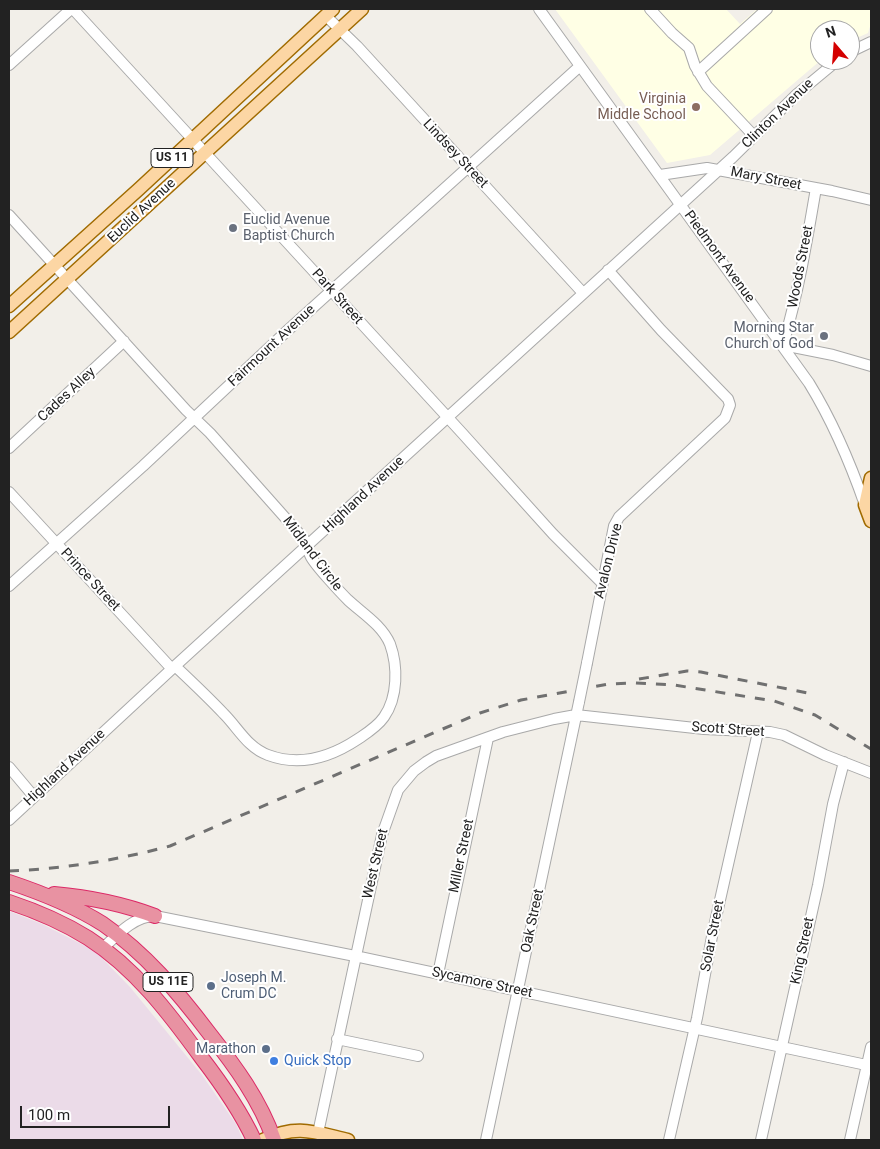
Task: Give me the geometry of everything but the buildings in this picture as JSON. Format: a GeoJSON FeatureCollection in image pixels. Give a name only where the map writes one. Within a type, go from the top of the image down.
{"type":"FeatureCollection","features":[{"type":"Feature","properties":{"kind":"highway","name":"US 11E"},"geometry":{"type":"LineString","coordinates":[[9,882],[55,898],[79,910],[118,935],[144,958],[188,1005],[244,1082],[265,1118],[270,1139]]}},
{"type":"Feature","properties":{"kind":"highway"},"geometry":{"type":"LineString","coordinates":[[37,892],[75,896],[131,907],[155,916]]}},
{"type":"Feature","properties":{"kind":"highway","name":"US 11E"},"geometry":{"type":"LineString","coordinates":[[9,902],[88,938],[139,980],[186,1036],[231,1099],[254,1140]]}},
{"type":"Feature","properties":{"kind":"main road","name":"Euclid Avenue"},"geometry":{"type":"LineString","coordinates":[[9,332],[362,9]]}},
{"type":"Feature","properties":{"kind":"main road","name":"Euclid Avenue"},"geometry":{"type":"LineString","coordinates":[[9,306],[192,140],[329,12]]}},
{"type":"Feature","properties":{"kind":"main road"},"geometry":{"type":"LineString","coordinates":[[865,505],[870,486]]}},
{"type":"Feature","properties":{"kind":"main road","name":"Piedmont Avenue"},"geometry":{"type":"LineString","coordinates":[[865,505],[871,521]]}},
{"type":"Feature","properties":{"kind":"main road"},"geometry":{"type":"LineString","coordinates":[[270,1139],[294,1130],[348,1140]]}},
{"type":"Feature","properties":{"kind":"street"},"geometry":{"type":"LineString","coordinates":[[9,65],[72,9]]}},
{"type":"Feature","properties":{"kind":"street","name":"Park Street"},"geometry":{"type":"LineString","coordinates":[[72,9],[553,534],[602,583]]}},
{"type":"Feature","properties":{"kind":"street","name":"Piedmont Avenue"},"geometry":{"type":"LineString","coordinates":[[539,9],[783,345],[827,413],[839,437],[865,505]]}},
{"type":"Feature","properties":{"kind":"street"},"geometry":{"type":"LineString","coordinates":[[650,9],[672,33],[690,48],[698,72],[707,86],[754,136]]}},
{"type":"Feature","properties":{"kind":"street"},"geometry":{"type":"LineString","coordinates":[[698,72],[767,9]]}},
{"type":"Feature","properties":{"kind":"street","name":"Lindsey Street"},"geometry":{"type":"LineString","coordinates":[[329,12],[339,29],[583,294]]}},
{"type":"Feature","properties":{"kind":"street","name":"Fairmount Avenue"},"geometry":{"type":"LineString","coordinates":[[9,586],[580,66]]}},
{"type":"Feature","properties":{"kind":"street","name":"Clinton Avenue"},"geometry":{"type":"LineString","coordinates":[[719,170],[797,94],[826,70]]}},
{"type":"Feature","properties":{"kind":"street","name":"Mary Street"},"geometry":{"type":"LineString","coordinates":[[660,175],[707,168],[871,200]]}},
{"type":"Feature","properties":{"kind":"street","name":"Highland Avenue"},"geometry":{"type":"LineString","coordinates":[[9,820],[719,170]]}},
{"type":"Feature","properties":{"kind":"street","name":"Woods Street"},"geometry":{"type":"LineString","coordinates":[[783,345],[802,266],[816,188]]}},
{"type":"Feature","properties":{"kind":"street","name":"Midland Circle"},"geometry":{"type":"LineString","coordinates":[[9,215],[304,539],[312,559],[347,599],[381,629],[390,644],[396,676],[389,708],[376,726],[329,755],[313,759],[296,760],[268,755],[249,744],[225,714],[173,668]]}},
{"type":"Feature","properties":{"kind":"street","name":"Avalon Drive"},"geometry":{"type":"LineString","coordinates":[[579,702],[614,526],[619,517],[724,418],[730,405],[728,400],[608,270]]}},
{"type":"Feature","properties":{"kind":"street","name":"Cades Alley"},"geometry":{"type":"LineString","coordinates":[[9,448],[124,341]]}},
{"type":"Feature","properties":{"kind":"street"},"geometry":{"type":"LineString","coordinates":[[783,345],[833,355],[871,366]]}},
{"type":"Feature","properties":{"kind":"street","name":"Prince Street"},"geometry":{"type":"LineString","coordinates":[[9,492],[173,668]]}},
{"type":"Feature","properties":{"kind":"street","name":"Oak Street"},"geometry":{"type":"LineString","coordinates":[[486,1140],[579,702]]}},
{"type":"Feature","properties":{"kind":"street","name":"Scott Street"},"geometry":{"type":"LineString","coordinates":[[576,715],[704,729],[784,735],[871,773]]}},
{"type":"Feature","properties":{"kind":"street","name":"West Street"},"geometry":{"type":"LineString","coordinates":[[318,1133],[382,835],[398,790],[414,771],[436,756],[546,721],[576,715]]}},
{"type":"Feature","properties":{"kind":"street","name":"Solar Street"},"geometry":{"type":"LineString","coordinates":[[669,1140],[713,931],[758,732]]}},
{"type":"Feature","properties":{"kind":"street","name":"Miller Street"},"geometry":{"type":"LineString","coordinates":[[438,974],[488,738]]}},
{"type":"Feature","properties":{"kind":"street","name":"King Street"},"geometry":{"type":"LineString","coordinates":[[761,1140],[818,885],[833,804],[844,762]]}},
{"type":"Feature","properties":{"kind":"street"},"geometry":{"type":"LineString","coordinates":[[9,768],[30,792],[36,795]]}},
{"type":"Feature","properties":{"kind":"street"},"geometry":{"type":"LineString","coordinates":[[102,949],[141,918],[155,916]]}},
{"type":"Feature","properties":{"kind":"street","name":"Sycamore Street"},"geometry":{"type":"LineString","coordinates":[[155,916],[355,956],[869,1065]]}},
{"type":"Feature","properties":{"kind":"street"},"geometry":{"type":"LineString","coordinates":[[337,1039],[418,1056]]}},
{"type":"Feature","properties":{"kind":"street"},"geometry":{"type":"LineString","coordinates":[[850,1140],[869,1065],[871,1047]]}},
{"type":"Feature","properties":{"kind":"shaded area","name":"Virginia Middle School"},"geometry":{"type":"Polygon","coordinates":[[[555,9],[726,9],[740,24],[757,9],[871,9],[871,23],[868,33],[860,37],[860,20],[810,20],[810,69],[710,155],[667,163],[555,9]]]}},
{"type":"Feature","properties":{"kind":"shaded area"},"geometry":{"type":"Polygon","coordinates":[[[9,911],[42,924],[95,951],[130,987],[202,1075],[236,1124],[243,1140],[9,1140],[9,911]]]}},
{"type":"Feature","properties":{"kind":"railway"},"geometry":{"type":"LineString","coordinates":[[639,679],[687,671],[701,672],[808,693]]}},
{"type":"Feature","properties":{"kind":"railway"},"geometry":{"type":"LineString","coordinates":[[9,871],[90,863],[170,846],[480,713],[521,700],[609,684],[674,685],[774,701],[815,715],[871,749]]}},
{"type":"Feature","properties":{"kind":"place","name":"Virginia Middle School"},"geometry":{"type":"Point","coordinates":[696,107]}},
{"type":"Feature","properties":{"kind":"place","name":"Euclid Avenue Baptist Church"},"geometry":{"type":"Point","coordinates":[233,228]}},
{"type":"Feature","properties":{"kind":"place","name":"Morning Star Church of God"},"geometry":{"type":"Point","coordinates":[824,336]}},
{"type":"Feature","properties":{"kind":"place","name":"Joseph M. Crum DC"},"geometry":{"type":"Point","coordinates":[211,986]}},
{"type":"Feature","properties":{"kind":"place","name":"Marathon"},"geometry":{"type":"Point","coordinates":[266,1049]}},
{"type":"Feature","properties":{"kind":"place","name":"Quick Stop"},"geometry":{"type":"Point","coordinates":[274,1061]}}]}
